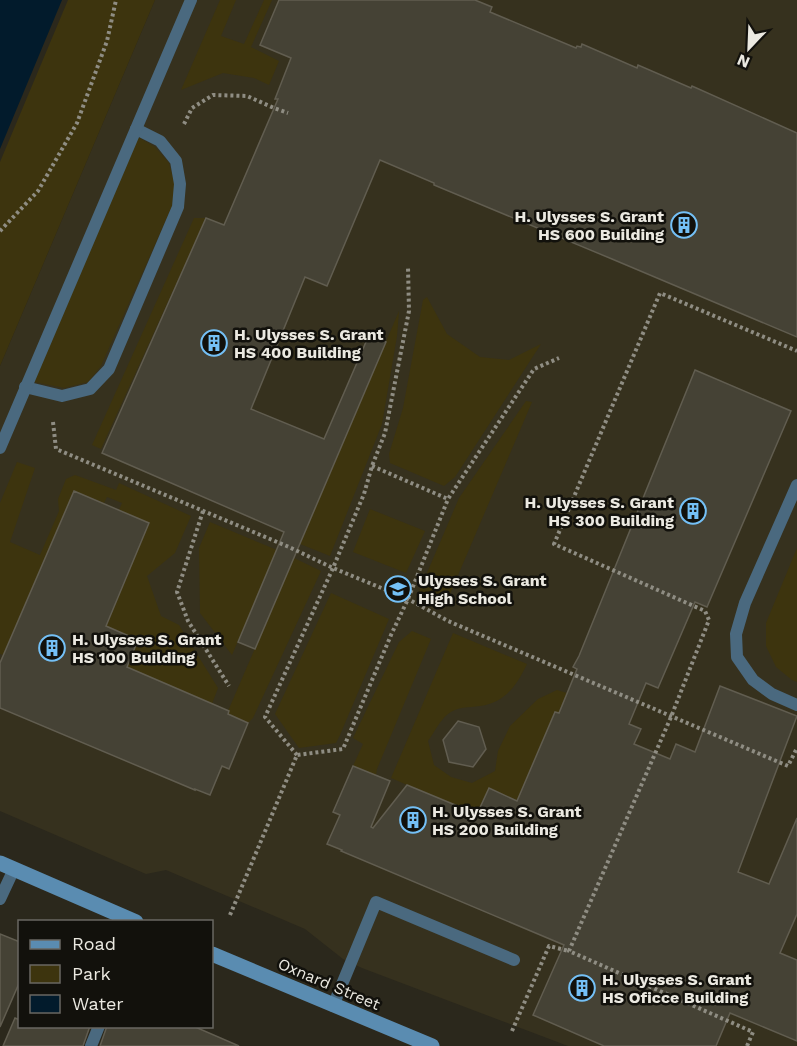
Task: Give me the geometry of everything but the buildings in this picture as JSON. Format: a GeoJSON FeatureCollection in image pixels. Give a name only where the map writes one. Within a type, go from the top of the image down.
{"type":"FeatureCollection","features":[{"type":"Feature","properties":{"kind":"main road"},"geometry":{"type":"LineString","coordinates":[[7,866],[134,920]]}},
{"type":"Feature","properties":{"kind":"main road","name":"Oxnard Street"},"geometry":{"type":"LineString","coordinates":[[213,954],[432,1046]]}},
{"type":"Feature","properties":{"kind":"lane"},"geometry":{"type":"LineString","coordinates":[[0,448],[191,0]]}},
{"type":"Feature","properties":{"kind":"lane"},"geometry":{"type":"LineString","coordinates":[[26,387],[62,396],[90,389],[109,369],[178,207],[180,184],[176,161],[160,141],[136,129]]}},
{"type":"Feature","properties":{"kind":"lane"},"geometry":{"type":"LineString","coordinates":[[797,485],[745,603],[736,634],[737,657],[753,680],[772,694],[797,705]]}},
{"type":"Feature","properties":{"kind":"lane"},"geometry":{"type":"LineString","coordinates":[[0,899],[7,866]]}},
{"type":"Feature","properties":{"kind":"lane"},"geometry":{"type":"LineString","coordinates":[[333,1006],[375,902],[514,960]]}},
{"type":"Feature","properties":{"kind":"lane"},"geometry":{"type":"LineString","coordinates":[[91,1046],[98,1028]]}},
{"type":"Feature","properties":{"kind":"path"},"geometry":{"type":"LineString","coordinates":[[0,231],[38,191],[77,123],[107,41],[116,0]]}},
{"type":"Feature","properties":{"kind":"path"},"geometry":{"type":"LineString","coordinates":[[184,124],[192,108],[213,95],[247,96],[288,113]]}},
{"type":"Feature","properties":{"kind":"path"},"geometry":{"type":"LineString","coordinates":[[297,755],[265,717],[333,568],[364,494],[385,433],[409,311],[408,267]]}},
{"type":"Feature","properties":{"kind":"path"},"geometry":{"type":"LineString","coordinates":[[569,951],[671,717],[709,620],[705,611],[554,544],[660,293],[797,351]]}},
{"type":"Feature","properties":{"kind":"path"},"geometry":{"type":"LineString","coordinates":[[297,755],[343,749],[408,599],[448,499],[534,369],[559,357]]}},
{"type":"Feature","properties":{"kind":"path"},"geometry":{"type":"LineString","coordinates":[[53,422],[56,449],[408,599],[448,621],[788,766],[797,748]]}},
{"type":"Feature","properties":{"kind":"path"},"geometry":{"type":"LineString","coordinates":[[372,466],[448,499]]}},
{"type":"Feature","properties":{"kind":"path"},"geometry":{"type":"LineString","coordinates":[[203,511],[177,592],[188,621],[229,686]]}},
{"type":"Feature","properties":{"kind":"path"},"geometry":{"type":"LineString","coordinates":[[230,915],[297,755]]}},
{"type":"Feature","properties":{"kind":"path"},"geometry":{"type":"LineString","coordinates":[[512,1031],[549,946],[569,951],[753,1032],[747,1046]]}},
{"type":"Feature","properties":{"kind":"shaded area","name":"Ulysses S. Grant High School"},"geometry":{"type":"Polygon","coordinates":[[[155,0],[797,0],[797,1046],[568,1046],[362,968],[343,959],[305,929],[166,870],[146,874],[0,811],[0,366],[155,0]]]}},
{"type":"Feature","properties":{"kind":"green space"},"geometry":{"type":"Polygon","coordinates":[[[68,0],[155,0],[0,366],[0,162],[68,0]]]}},
{"type":"Feature","properties":{"kind":"green space"},"geometry":{"type":"Polygon","coordinates":[[[220,0],[236,0],[221,36],[244,44],[264,0],[272,0],[251,47],[279,61],[269,85],[254,78],[223,73],[181,90],[220,0]]]}},
{"type":"Feature","properties":{"kind":"green space"},"geometry":{"type":"Polygon","coordinates":[[[138,137],[155,147],[169,163],[175,185],[172,206],[101,366],[88,382],[64,388],[34,382],[138,137]]]}},
{"type":"Feature","properties":{"kind":"green space"},"geometry":{"type":"Polygon","coordinates":[[[194,218],[206,218],[101,449],[92,445],[194,218]]]}},
{"type":"Feature","properties":{"kind":"green space"},"geometry":{"type":"Polygon","coordinates":[[[427,297],[447,334],[480,357],[509,360],[541,344],[455,477],[444,486],[390,463],[389,454],[403,408],[423,300],[427,297]]]}},
{"type":"Feature","properties":{"kind":"green space"},"geometry":{"type":"Polygon","coordinates":[[[399,311],[382,424],[330,556],[300,544],[399,311]]]}},
{"type":"Feature","properties":{"kind":"green space"},"geometry":{"type":"Polygon","coordinates":[[[526,401],[532,402],[444,608],[418,594],[459,498],[526,401]]]}},
{"type":"Feature","properties":{"kind":"green space"},"geometry":{"type":"Polygon","coordinates":[[[17,462],[35,468],[10,542],[40,555],[59,511],[58,499],[66,479],[75,475],[116,490],[119,483],[191,516],[175,553],[147,576],[161,616],[179,625],[218,688],[212,704],[95,654],[149,523],[119,510],[122,503],[107,497],[104,503],[74,491],[4,655],[0,654],[0,503],[17,462]]]}},
{"type":"Feature","properties":{"kind":"green space"},"geometry":{"type":"Polygon","coordinates":[[[370,509],[425,531],[406,573],[353,552],[370,509]]]}},
{"type":"Feature","properties":{"kind":"green space"},"geometry":{"type":"Polygon","coordinates":[[[210,522],[277,550],[232,655],[200,613],[199,548],[210,522]]]}},
{"type":"Feature","properties":{"kind":"green space"},"geometry":{"type":"Polygon","coordinates":[[[797,548],[797,682],[776,667],[766,646],[766,623],[797,548]]]}},
{"type":"Feature","properties":{"kind":"green space"},"geometry":{"type":"Polygon","coordinates":[[[294,558],[321,571],[253,718],[248,723],[228,714],[228,711],[294,558]]]}},
{"type":"Feature","properties":{"kind":"green space"},"geometry":{"type":"Polygon","coordinates":[[[331,593],[389,619],[336,743],[299,748],[275,714],[331,593]]]}},
{"type":"Feature","properties":{"kind":"green space"},"geometry":{"type":"Polygon","coordinates":[[[412,631],[431,639],[376,775],[353,766],[363,744],[353,738],[399,642],[412,631]]]}},
{"type":"Feature","properties":{"kind":"green space"},"geometry":{"type":"Polygon","coordinates":[[[453,633],[527,664],[514,686],[503,697],[489,704],[452,711],[437,727],[428,741],[434,765],[451,777],[472,783],[495,771],[498,751],[510,726],[538,699],[557,690],[567,693],[559,713],[555,712],[517,800],[489,789],[477,815],[391,778],[453,633]]]}},
{"type":"Feature","properties":{"kind":"water"},"geometry":{"type":"Polygon","coordinates":[[[0,0],[62,0],[0,149],[0,0]]]}},
{"type":"Feature","properties":{"kind":"place","name":"H. Ulysses S. Grant HS 600 Building"},"geometry":{"type":"Point","coordinates":[684,225]}},
{"type":"Feature","properties":{"kind":"place","name":"H. Ulysses S. Grant HS 400 Building"},"geometry":{"type":"Point","coordinates":[214,343]}},
{"type":"Feature","properties":{"kind":"place","name":"H. Ulysses S. Grant HS 300 Building"},"geometry":{"type":"Point","coordinates":[693,511]}},
{"type":"Feature","properties":{"kind":"place","name":"Ulysses S. Grant High School"},"geometry":{"type":"Point","coordinates":[398,589]}},
{"type":"Feature","properties":{"kind":"place","name":"H. Ulysses S. Grant HS 100 Building"},"geometry":{"type":"Point","coordinates":[52,648]}},
{"type":"Feature","properties":{"kind":"place","name":"H. Ulysses S. Grant HS 200 Building"},"geometry":{"type":"Point","coordinates":[413,820]}},
{"type":"Feature","properties":{"kind":"place","name":"H. Ulysses S. Grant HS Oficce Building"},"geometry":{"type":"Point","coordinates":[582,988]}}]}
